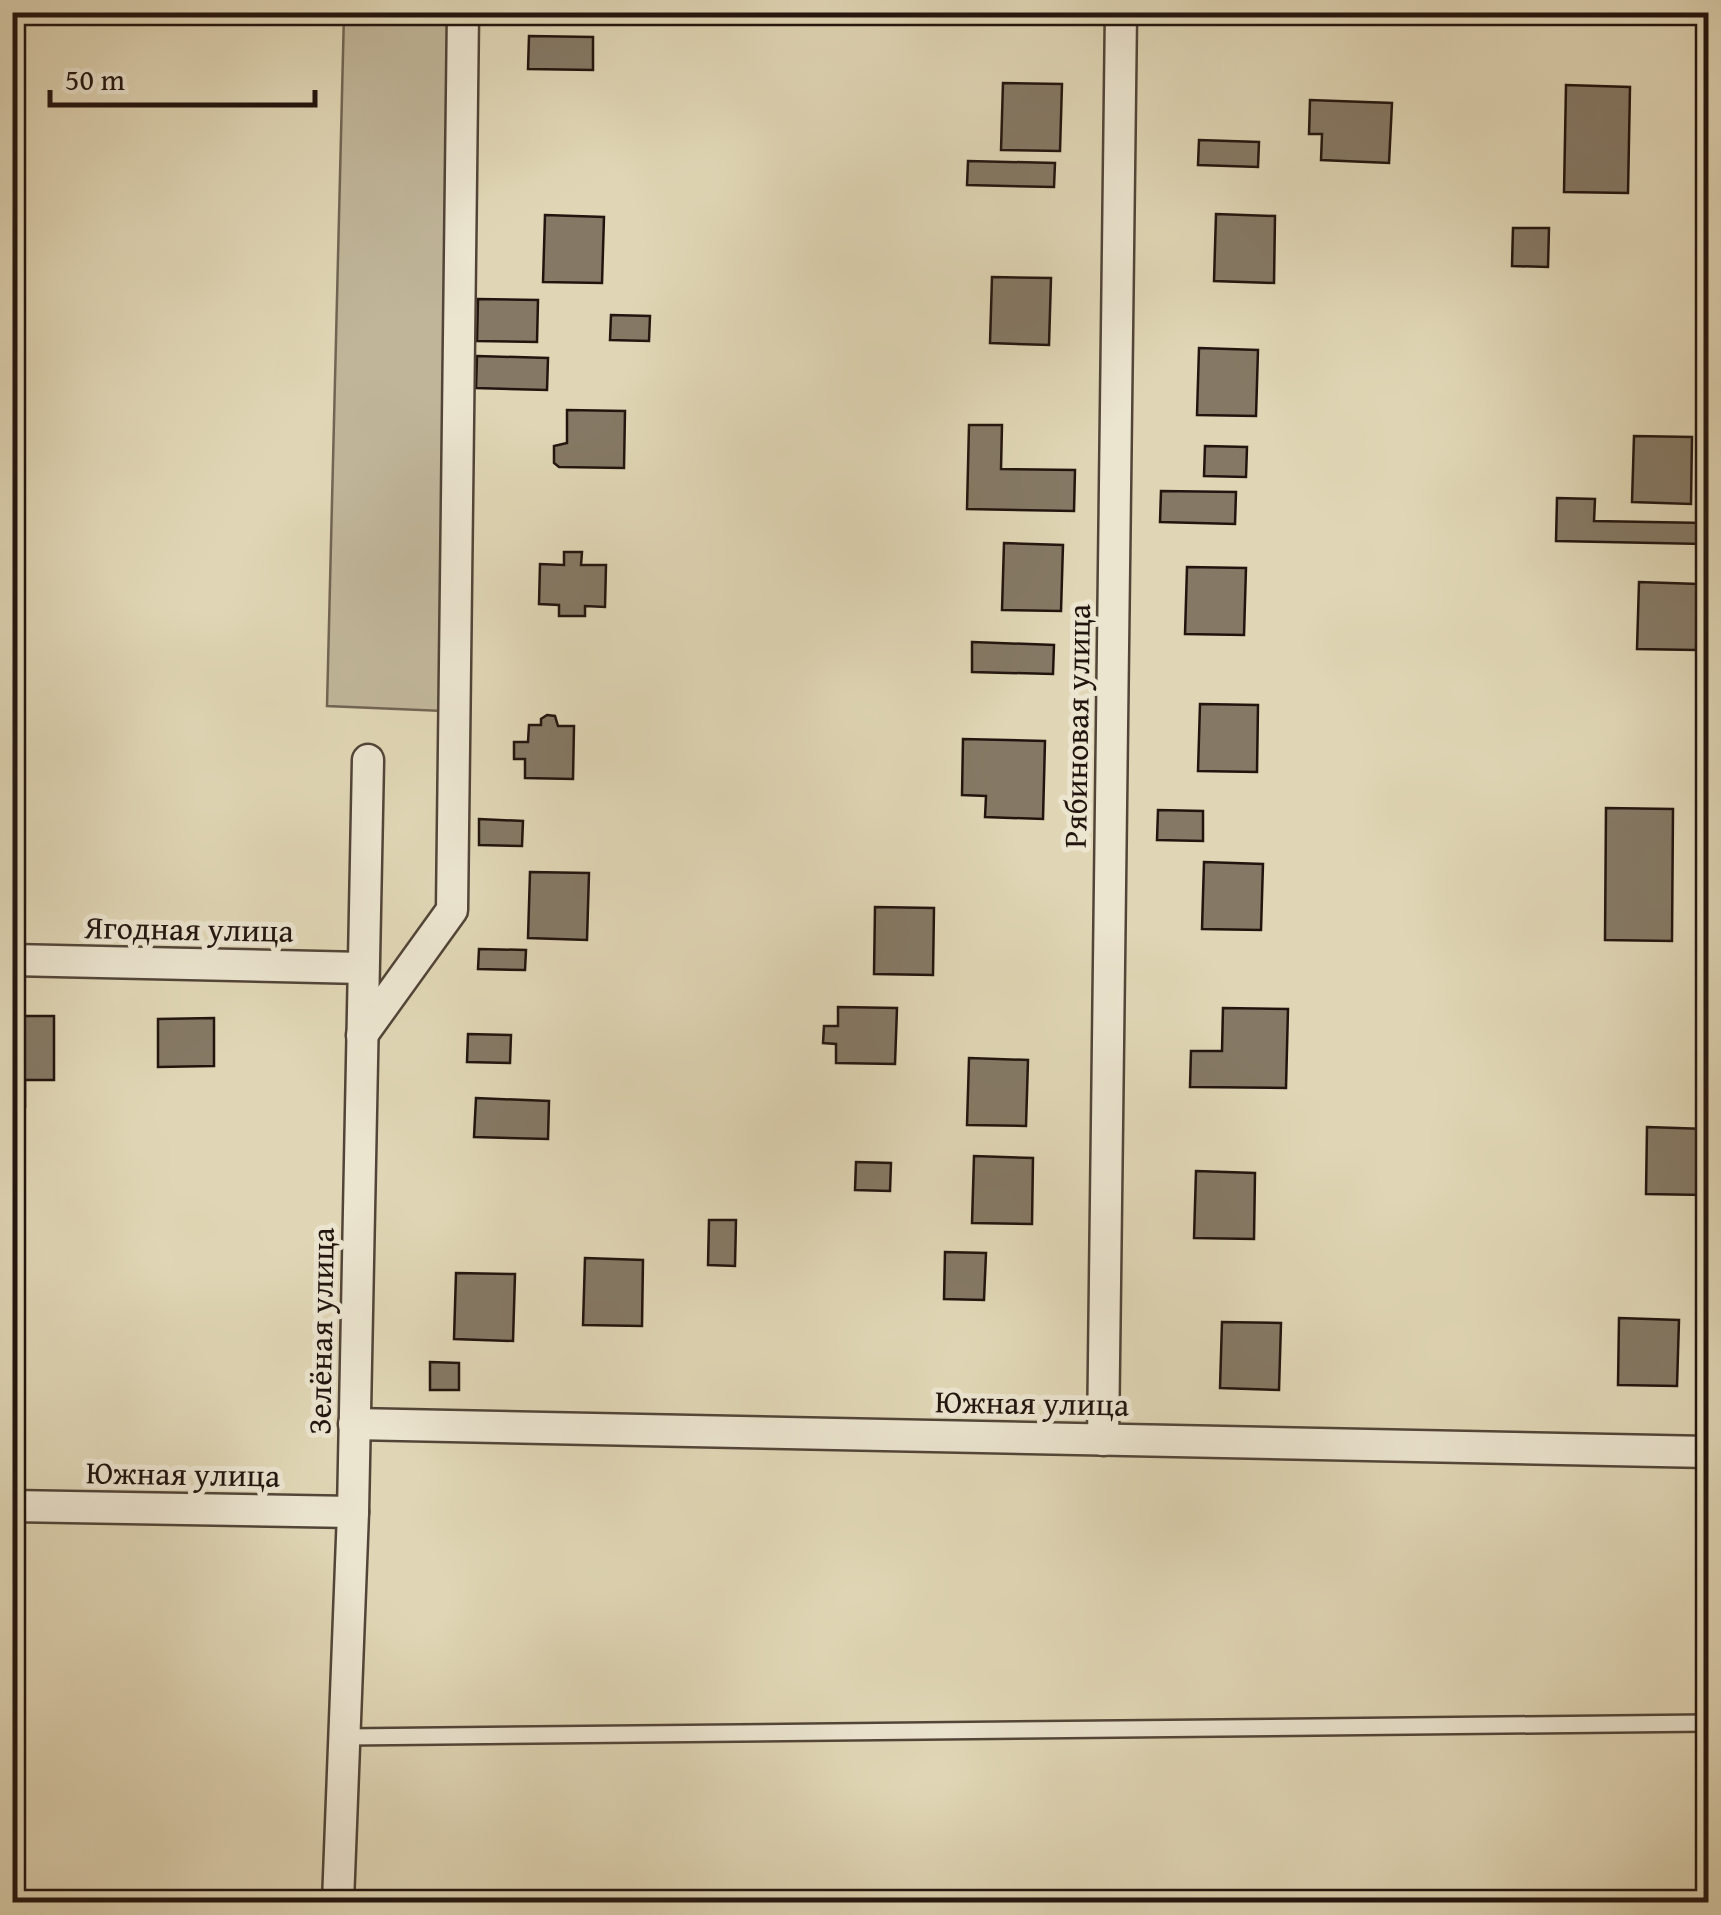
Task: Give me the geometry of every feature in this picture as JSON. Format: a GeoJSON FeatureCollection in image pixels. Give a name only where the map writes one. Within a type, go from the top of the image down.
{"type":"FeatureCollection","features":[{"type":"Feature","properties":{"kind":"street"},"geometry":{"type":"LineString","coordinates":[[362,1035],[452,910],[463,12]]}},
{"type":"Feature","properties":{"kind":"street","name":"Рябиновая улица"},"geometry":{"type":"LineString","coordinates":[[1103,1440],[1121,12]]}},
{"type":"Feature","properties":{"kind":"street","name":"Зелёная улица"},"geometry":{"type":"LineString","coordinates":[[338,1902],[353,1512],[368,760]]}},
{"type":"Feature","properties":{"kind":"street","name":"Ягодная улица"},"geometry":{"type":"LineString","coordinates":[[12,960],[363,968]]}},
{"type":"Feature","properties":{"kind":"street","name":"Южная улица"},"geometry":{"type":"LineString","coordinates":[[354,1424],[1708,1452]]}},
{"type":"Feature","properties":{"kind":"street","name":"Южная улица"},"geometry":{"type":"LineString","coordinates":[[12,1506],[353,1512]]}},
{"type":"Feature","properties":{"kind":"lane"},"geometry":{"type":"LineString","coordinates":[[346,1737],[1708,1723]]}},
{"type":"Feature","properties":{"kind":"shaded area"},"geometry":{"type":"Polygon","coordinates":[[[344,13],[451,13],[443,711],[327,706],[344,13]]]}},
{"type":"Feature","properties":{"kind":"building"},"geometry":{"type":"Polygon","coordinates":[[[529,36],[593,37],[593,70],[528,69],[529,36]]]}},
{"type":"Feature","properties":{"kind":"building"},"geometry":{"type":"Polygon","coordinates":[[[1003,83],[1062,84],[1060,151],[1001,150],[1003,83]]]}},
{"type":"Feature","properties":{"kind":"building"},"geometry":{"type":"Polygon","coordinates":[[[1566,85],[1630,87],[1628,193],[1564,192],[1566,85]]]}},
{"type":"Feature","properties":{"kind":"building"},"geometry":{"type":"Polygon","coordinates":[[[1310,100],[1392,103],[1389,163],[1321,160],[1322,134],[1309,134],[1310,100]]]}},
{"type":"Feature","properties":{"kind":"building"},"geometry":{"type":"Polygon","coordinates":[[[1199,140],[1259,142],[1258,167],[1198,165],[1199,140]]]}},
{"type":"Feature","properties":{"kind":"building"},"geometry":{"type":"Polygon","coordinates":[[[968,161],[1055,163],[1054,187],[967,185],[968,161]]]}},
{"type":"Feature","properties":{"kind":"building"},"geometry":{"type":"Polygon","coordinates":[[[1216,214],[1275,216],[1274,283],[1214,281],[1216,214]]]}},
{"type":"Feature","properties":{"kind":"building"},"geometry":{"type":"Polygon","coordinates":[[[545,215],[604,217],[602,283],[543,282],[545,215]]]}},
{"type":"Feature","properties":{"kind":"building"},"geometry":{"type":"Polygon","coordinates":[[[1513,228],[1549,228],[1548,267],[1512,266],[1513,228]]]}},
{"type":"Feature","properties":{"kind":"building"},"geometry":{"type":"Polygon","coordinates":[[[992,277],[1051,278],[1049,345],[990,343],[992,277]]]}},
{"type":"Feature","properties":{"kind":"building"},"geometry":{"type":"Polygon","coordinates":[[[478,299],[538,300],[537,342],[477,341],[478,299]]]}},
{"type":"Feature","properties":{"kind":"building"},"geometry":{"type":"Polygon","coordinates":[[[611,315],[650,316],[649,341],[610,340],[611,315]]]}},
{"type":"Feature","properties":{"kind":"building"},"geometry":{"type":"Polygon","coordinates":[[[1199,348],[1258,350],[1256,416],[1197,415],[1199,348]]]}},
{"type":"Feature","properties":{"kind":"building"},"geometry":{"type":"Polygon","coordinates":[[[477,356],[548,358],[547,390],[476,388],[477,356]]]}},
{"type":"Feature","properties":{"kind":"building"},"geometry":{"type":"Polygon","coordinates":[[[567,410],[625,411],[624,468],[559,467],[554,463],[554,446],[567,443],[567,410]]]}},
{"type":"Feature","properties":{"kind":"building"},"geometry":{"type":"Polygon","coordinates":[[[969,425],[1002,425],[1001,469],[1075,470],[1074,511],[967,509],[969,425]]]}},
{"type":"Feature","properties":{"kind":"building"},"geometry":{"type":"Polygon","coordinates":[[[1634,436],[1692,437],[1691,504],[1632,502],[1634,436]]]}},
{"type":"Feature","properties":{"kind":"building"},"geometry":{"type":"Polygon","coordinates":[[[1205,446],[1247,447],[1246,477],[1204,476],[1205,446]]]}},
{"type":"Feature","properties":{"kind":"building"},"geometry":{"type":"Polygon","coordinates":[[[1161,491],[1236,492],[1235,524],[1160,522],[1161,491]]]}},
{"type":"Feature","properties":{"kind":"building"},"geometry":{"type":"Polygon","coordinates":[[[1557,498],[1595,499],[1594,521],[1705,523],[1704,544],[1556,541],[1557,498]]]}},
{"type":"Feature","properties":{"kind":"building"},"geometry":{"type":"Polygon","coordinates":[[[1004,543],[1063,545],[1061,611],[1002,610],[1004,543]]]}},
{"type":"Feature","properties":{"kind":"building"},"geometry":{"type":"Polygon","coordinates":[[[564,552],[582,552],[581,565],[606,565],[605,607],[585,606],[585,616],[559,616],[559,605],[539,604],[540,564],[564,565],[564,552]]]}},
{"type":"Feature","properties":{"kind":"building"},"geometry":{"type":"Polygon","coordinates":[[[1187,567],[1246,568],[1244,635],[1185,634],[1187,567]]]}},
{"type":"Feature","properties":{"kind":"building"},"geometry":{"type":"Polygon","coordinates":[[[1639,582],[1698,584],[1696,650],[1637,649],[1639,582]]]}},
{"type":"Feature","properties":{"kind":"building"},"geometry":{"type":"Polygon","coordinates":[[[972,642],[1054,645],[1053,674],[972,672],[972,642]]]}},
{"type":"Feature","properties":{"kind":"building"},"geometry":{"type":"Polygon","coordinates":[[[1200,704],[1258,705],[1257,772],[1198,771],[1200,704]]]}},
{"type":"Feature","properties":{"kind":"building"},"geometry":{"type":"Polygon","coordinates":[[[555,716],[558,726],[574,726],[573,779],[525,778],[525,759],[514,759],[514,742],[528,742],[529,725],[541,725],[541,719],[555,716]]]}},
{"type":"Feature","properties":{"kind":"building"},"geometry":{"type":"Polygon","coordinates":[[[963,739],[1045,741],[1043,819],[985,817],[986,796],[962,795],[963,739]]]}},
{"type":"Feature","properties":{"kind":"building"},"geometry":{"type":"Polygon","coordinates":[[[1606,808],[1673,809],[1672,941],[1605,940],[1606,808]]]}},
{"type":"Feature","properties":{"kind":"building"},"geometry":{"type":"Polygon","coordinates":[[[1158,810],[1203,811],[1203,841],[1157,840],[1158,810]]]}},
{"type":"Feature","properties":{"kind":"building"},"geometry":{"type":"Polygon","coordinates":[[[479,819],[523,821],[522,846],[479,845],[479,819]]]}},
{"type":"Feature","properties":{"kind":"building"},"geometry":{"type":"Polygon","coordinates":[[[1204,862],[1263,864],[1261,930],[1202,929],[1204,862]]]}},
{"type":"Feature","properties":{"kind":"building"},"geometry":{"type":"Polygon","coordinates":[[[530,872],[589,873],[587,940],[528,938],[530,872]]]}},
{"type":"Feature","properties":{"kind":"building"},"geometry":{"type":"Polygon","coordinates":[[[875,907],[934,908],[933,975],[874,974],[875,907]]]}},
{"type":"Feature","properties":{"kind":"building"},"geometry":{"type":"Polygon","coordinates":[[[479,949],[526,950],[525,970],[478,969],[479,949]]]}},
{"type":"Feature","properties":{"kind":"building"},"geometry":{"type":"Polygon","coordinates":[[[838,1007],[897,1008],[895,1064],[836,1063],[836,1044],[823,1043],[824,1026],[838,1026],[838,1007]]]}},
{"type":"Feature","properties":{"kind":"building"},"geometry":{"type":"Polygon","coordinates":[[[1223,1008],[1288,1009],[1286,1088],[1190,1087],[1191,1051],[1222,1051],[1223,1008]]]}},
{"type":"Feature","properties":{"kind":"building"},"geometry":{"type":"Polygon","coordinates":[[[12,1016],[54,1016],[54,1080],[25,1080],[25,1107],[12,1107],[12,1016]]]}},
{"type":"Feature","properties":{"kind":"building"},"geometry":{"type":"Polygon","coordinates":[[[214,1018],[214,1066],[158,1067],[158,1019],[214,1018]]]}},
{"type":"Feature","properties":{"kind":"building"},"geometry":{"type":"Polygon","coordinates":[[[468,1034],[511,1035],[510,1063],[467,1062],[468,1034]]]}},
{"type":"Feature","properties":{"kind":"building"},"geometry":{"type":"Polygon","coordinates":[[[969,1058],[1028,1060],[1026,1126],[967,1125],[969,1058]]]}},
{"type":"Feature","properties":{"kind":"building"},"geometry":{"type":"Polygon","coordinates":[[[476,1098],[549,1101],[548,1139],[474,1137],[476,1098]]]}},
{"type":"Feature","properties":{"kind":"building"},"geometry":{"type":"Polygon","coordinates":[[[1647,1127],[1706,1129],[1705,1195],[1646,1194],[1647,1127]]]}},
{"type":"Feature","properties":{"kind":"building"},"geometry":{"type":"Polygon","coordinates":[[[974,1156],[1033,1158],[1032,1224],[972,1223],[974,1156]]]}},
{"type":"Feature","properties":{"kind":"building"},"geometry":{"type":"Polygon","coordinates":[[[856,1162],[891,1163],[890,1191],[855,1190],[856,1162]]]}},
{"type":"Feature","properties":{"kind":"building"},"geometry":{"type":"Polygon","coordinates":[[[1196,1171],[1255,1173],[1254,1239],[1194,1238],[1196,1171]]]}},
{"type":"Feature","properties":{"kind":"building"},"geometry":{"type":"Polygon","coordinates":[[[709,1220],[736,1220],[735,1266],[708,1265],[709,1220]]]}},
{"type":"Feature","properties":{"kind":"building"},"geometry":{"type":"Polygon","coordinates":[[[945,1252],[986,1253],[984,1300],[944,1299],[945,1252]]]}},
{"type":"Feature","properties":{"kind":"building"},"geometry":{"type":"Polygon","coordinates":[[[585,1258],[643,1260],[642,1326],[583,1325],[585,1258]]]}},
{"type":"Feature","properties":{"kind":"building"},"geometry":{"type":"Polygon","coordinates":[[[456,1273],[515,1274],[513,1341],[454,1339],[456,1273]]]}},
{"type":"Feature","properties":{"kind":"building"},"geometry":{"type":"Polygon","coordinates":[[[1619,1318],[1679,1320],[1677,1386],[1618,1385],[1619,1318]]]}},
{"type":"Feature","properties":{"kind":"building"},"geometry":{"type":"Polygon","coordinates":[[[1222,1322],[1281,1323],[1279,1390],[1220,1388],[1222,1322]]]}},
{"type":"Feature","properties":{"kind":"building"},"geometry":{"type":"Polygon","coordinates":[[[430,1362],[459,1363],[459,1390],[430,1390],[430,1362]]]}}]}
